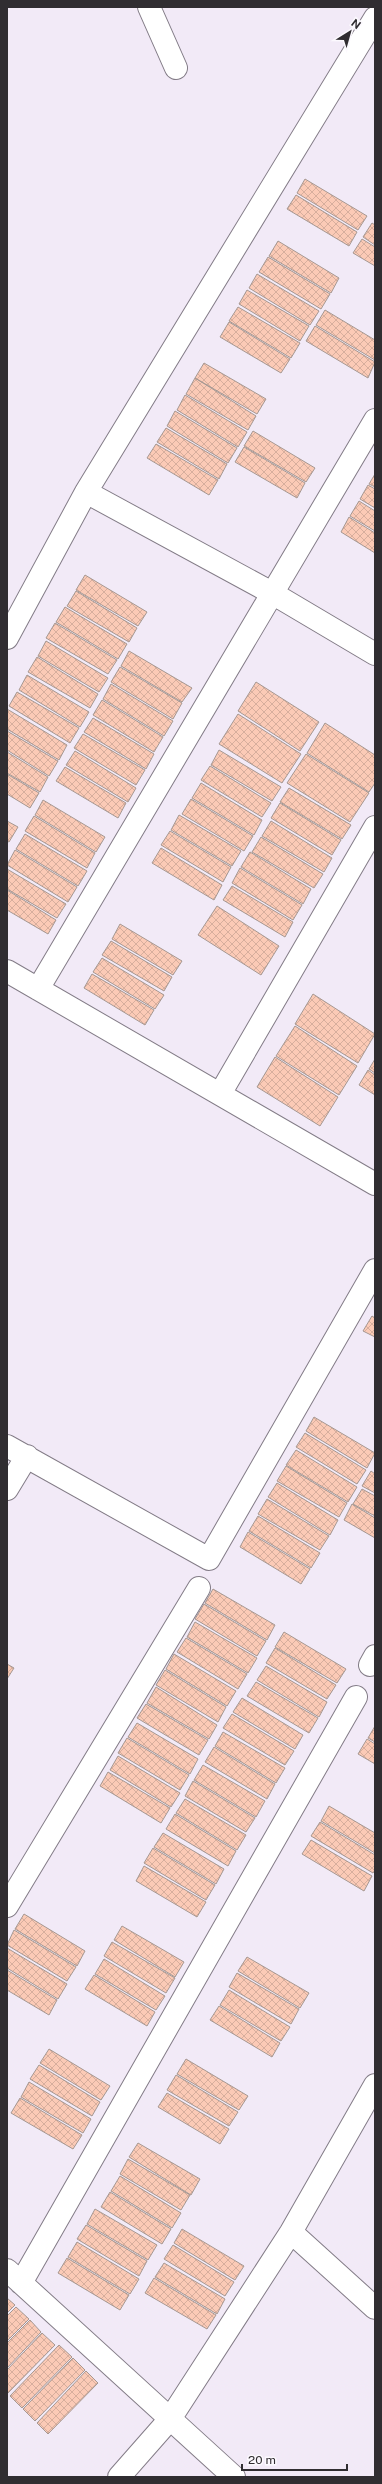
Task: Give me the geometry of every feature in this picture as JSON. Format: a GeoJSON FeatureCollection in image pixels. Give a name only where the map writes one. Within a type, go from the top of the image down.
{"type":"FeatureCollection","features":[{"type":"Feature","properties":{"kind":"street"},"geometry":{"type":"LineString","coordinates":[[150,7],[176,68]]}},
{"type":"Feature","properties":{"kind":"street"},"geometry":{"type":"LineString","coordinates":[[7,638],[86,492],[375,18]]}},
{"type":"Feature","properties":{"kind":"street"},"geometry":{"type":"LineString","coordinates":[[38,989],[375,420]]}},
{"type":"Feature","properties":{"kind":"street"},"geometry":{"type":"LineString","coordinates":[[86,492],[272,593],[375,654]]}},
{"type":"Feature","properties":{"kind":"street"},"geometry":{"type":"LineString","coordinates":[[220,1094],[375,827]]}},
{"type":"Feature","properties":{"kind":"street"},"geometry":{"type":"LineString","coordinates":[[7,971],[375,1184]]}},
{"type":"Feature","properties":{"kind":"street"},"geometry":{"type":"LineString","coordinates":[[7,1446],[209,1559],[375,1270]]}},
{"type":"Feature","properties":{"kind":"street"},"geometry":{"type":"LineString","coordinates":[[7,1489],[27,1456]]}},
{"type":"Feature","properties":{"kind":"street"},"geometry":{"type":"LineString","coordinates":[[7,1906],[199,1588]]}},
{"type":"Feature","properties":{"kind":"street"},"geometry":{"type":"LineString","coordinates":[[234,2477],[14,2277],[356,1697]]}},
{"type":"Feature","properties":{"kind":"street"},"geometry":{"type":"LineString","coordinates":[[119,2477],[170,2419],[291,2232],[375,2085]]}},
{"type":"Feature","properties":{"kind":"street"},"geometry":{"type":"LineString","coordinates":[[291,2232],[375,2308]]}},
{"type":"Feature","properties":{"kind":"building"},"geometry":{"type":"Polygon","coordinates":[[[305,179],[367,216],[358,230],[297,193],[305,179]]]}},
{"type":"Feature","properties":{"kind":"building"},"geometry":{"type":"Polygon","coordinates":[[[296,195],[357,232],[349,246],[287,209],[296,195]]]}},
{"type":"Feature","properties":{"kind":"building"},"geometry":{"type":"Polygon","coordinates":[[[372,223],[375,225],[375,245],[363,237],[372,223]]]}},
{"type":"Feature","properties":{"kind":"building"},"geometry":{"type":"Polygon","coordinates":[[[362,239],[375,247],[375,266],[353,253],[362,239]]]}},
{"type":"Feature","properties":{"kind":"building"},"geometry":{"type":"Polygon","coordinates":[[[278,241],[339,278],[331,293],[269,256],[278,241]]]}},
{"type":"Feature","properties":{"kind":"building"},"geometry":{"type":"Polygon","coordinates":[[[268,257],[330,294],[321,309],[259,272],[268,257]]]}},
{"type":"Feature","properties":{"kind":"building"},"geometry":{"type":"Polygon","coordinates":[[[257,274],[319,311],[310,325],[249,288],[257,274]]]}},
{"type":"Feature","properties":{"kind":"building"},"geometry":{"type":"Polygon","coordinates":[[[247,290],[309,326],[300,341],[239,304],[247,290]]]}},
{"type":"Feature","properties":{"kind":"building"},"geometry":{"type":"Polygon","coordinates":[[[238,307],[300,343],[291,358],[229,321],[238,307]]]}},
{"type":"Feature","properties":{"kind":"building"},"geometry":{"type":"Polygon","coordinates":[[[325,310],[375,340],[375,360],[316,325],[325,310]]]}},
{"type":"Feature","properties":{"kind":"building"},"geometry":{"type":"Polygon","coordinates":[[[229,322],[290,359],[281,373],[220,337],[229,322]]]}},
{"type":"Feature","properties":{"kind":"building"},"geometry":{"type":"Polygon","coordinates":[[[315,326],[375,362],[368,378],[306,341],[315,326]]]}},
{"type":"Feature","properties":{"kind":"building"},"geometry":{"type":"Polygon","coordinates":[[[204,363],[266,399],[257,414],[195,378],[204,363]]]}},
{"type":"Feature","properties":{"kind":"building"},"geometry":{"type":"Polygon","coordinates":[[[195,378],[256,416],[248,430],[186,394],[195,378]]]}},
{"type":"Feature","properties":{"kind":"building"},"geometry":{"type":"Polygon","coordinates":[[[185,395],[247,432],[238,447],[177,410],[185,395]]]}},
{"type":"Feature","properties":{"kind":"building"},"geometry":{"type":"Polygon","coordinates":[[[175,411],[237,448],[228,463],[167,426],[175,411]]]}},
{"type":"Feature","properties":{"kind":"building"},"geometry":{"type":"Polygon","coordinates":[[[166,428],[227,464],[219,479],[157,442],[166,428]]]}},
{"type":"Feature","properties":{"kind":"building"},"geometry":{"type":"Polygon","coordinates":[[[253,431],[315,468],[306,482],[244,446],[253,431]]]}},
{"type":"Feature","properties":{"kind":"building"},"geometry":{"type":"Polygon","coordinates":[[[156,444],[218,480],[209,495],[147,458],[156,444]]]}},
{"type":"Feature","properties":{"kind":"building"},"geometry":{"type":"Polygon","coordinates":[[[244,447],[305,483],[297,498],[235,462],[244,447]]]}},
{"type":"Feature","properties":{"kind":"building"},"geometry":{"type":"Polygon","coordinates":[[[375,474],[375,487],[369,484],[375,474]]]}},
{"type":"Feature","properties":{"kind":"building"},"geometry":{"type":"Polygon","coordinates":[[[368,485],[375,489],[375,508],[360,499],[368,485]]]}},
{"type":"Feature","properties":{"kind":"building"},"geometry":{"type":"Polygon","coordinates":[[[359,501],[375,511],[375,531],[350,516],[359,501]]]}},
{"type":"Feature","properties":{"kind":"building"},"geometry":{"type":"Polygon","coordinates":[[[349,517],[375,533],[375,553],[341,532],[349,517]]]}},
{"type":"Feature","properties":{"kind":"building"},"geometry":{"type":"Polygon","coordinates":[[[85,575],[147,612],[138,626],[76,590],[85,575]]]}},
{"type":"Feature","properties":{"kind":"building"},"geometry":{"type":"Polygon","coordinates":[[[76,591],[137,628],[129,642],[67,606],[76,591]]]}},
{"type":"Feature","properties":{"kind":"building"},"geometry":{"type":"Polygon","coordinates":[[[65,607],[127,644],[118,659],[56,622],[65,607]]]}},
{"type":"Feature","properties":{"kind":"building"},"geometry":{"type":"Polygon","coordinates":[[[55,623],[117,660],[108,674],[46,638],[55,623]]]}},
{"type":"Feature","properties":{"kind":"building"},"geometry":{"type":"Polygon","coordinates":[[[46,641],[108,678],[99,692],[38,656],[46,641]]]}},
{"type":"Feature","properties":{"kind":"building"},"geometry":{"type":"Polygon","coordinates":[[[129,651],[192,688],[182,702],[121,666],[129,651]]]}},
{"type":"Feature","properties":{"kind":"building"},"geometry":{"type":"Polygon","coordinates":[[[37,657],[98,694],[90,708],[28,672],[37,657]]]}},
{"type":"Feature","properties":{"kind":"building"},"geometry":{"type":"Polygon","coordinates":[[[120,667],[182,703],[173,719],[111,682],[120,667]]]}},
{"type":"Feature","properties":{"kind":"building"},"geometry":{"type":"Polygon","coordinates":[[[27,675],[89,712],[80,727],[19,690],[27,675]]]}},
{"type":"Feature","properties":{"kind":"building"},"geometry":{"type":"Polygon","coordinates":[[[256,682],[319,722],[300,751],[238,711],[256,682]]]}},
{"type":"Feature","properties":{"kind":"building"},"geometry":{"type":"Polygon","coordinates":[[[111,684],[173,721],[164,736],[103,699],[111,684]]]}},
{"type":"Feature","properties":{"kind":"building"},"geometry":{"type":"Polygon","coordinates":[[[17,692],[79,728],[70,743],[9,706],[17,692]]]}},
{"type":"Feature","properties":{"kind":"building"},"geometry":{"type":"Polygon","coordinates":[[[102,700],[163,737],[154,752],[93,715],[102,700]]]}},
{"type":"Feature","properties":{"kind":"building"},"geometry":{"type":"Polygon","coordinates":[[[7,709],[67,745],[59,760],[7,729],[7,709]]]}},
{"type":"Feature","properties":{"kind":"building"},"geometry":{"type":"Polygon","coordinates":[[[238,714],[301,754],[282,783],[219,744],[238,714]]]}},
{"type":"Feature","properties":{"kind":"building"},"geometry":{"type":"Polygon","coordinates":[[[93,718],[154,754],[146,769],[84,732],[93,718]]]}},
{"type":"Feature","properties":{"kind":"building"},"geometry":{"type":"Polygon","coordinates":[[[325,723],[375,755],[375,783],[369,792],[307,753],[325,723]]]}},
{"type":"Feature","properties":{"kind":"building"},"geometry":{"type":"Polygon","coordinates":[[[7,731],[58,761],[49,776],[7,750],[7,731]]]}},
{"type":"Feature","properties":{"kind":"building"},"geometry":{"type":"Polygon","coordinates":[[[83,734],[145,770],[136,785],[74,748],[83,734]]]}},
{"type":"Feature","properties":{"kind":"building"},"geometry":{"type":"Polygon","coordinates":[[[219,750],[281,787],[272,801],[211,765],[219,750]]]}},
{"type":"Feature","properties":{"kind":"building"},"geometry":{"type":"Polygon","coordinates":[[[75,751],[136,788],[128,802],[66,765],[75,751]]]}},
{"type":"Feature","properties":{"kind":"building"},"geometry":{"type":"Polygon","coordinates":[[[7,752],[48,777],[40,792],[7,773],[7,752]]]}},
{"type":"Feature","properties":{"kind":"building"},"geometry":{"type":"Polygon","coordinates":[[[306,754],[369,793],[350,822],[287,783],[306,754]]]}},
{"type":"Feature","properties":{"kind":"building"},"geometry":{"type":"Polygon","coordinates":[[[210,766],[271,803],[262,817],[201,780],[210,766]]]}},
{"type":"Feature","properties":{"kind":"building"},"geometry":{"type":"Polygon","coordinates":[[[65,767],[126,803],[118,818],[56,781],[65,767]]]}},
{"type":"Feature","properties":{"kind":"building"},"geometry":{"type":"Polygon","coordinates":[[[7,774],[39,793],[30,808],[7,794],[7,774]]]}},
{"type":"Feature","properties":{"kind":"building"},"geometry":{"type":"Polygon","coordinates":[[[201,783],[262,820],[254,835],[192,798],[201,783]]]}},
{"type":"Feature","properties":{"kind":"building"},"geometry":{"type":"Polygon","coordinates":[[[289,788],[351,825],[342,839],[280,802],[289,788]]]}},
{"type":"Feature","properties":{"kind":"building"},"geometry":{"type":"Polygon","coordinates":[[[191,799],[253,836],[244,851],[182,814],[191,799]]]}},
{"type":"Feature","properties":{"kind":"building"},"geometry":{"type":"Polygon","coordinates":[[[43,800],[105,837],[96,852],[35,815],[43,800]]]}},
{"type":"Feature","properties":{"kind":"building"},"geometry":{"type":"Polygon","coordinates":[[[280,803],[341,840],[332,855],[271,818],[280,803]]]}},
{"type":"Feature","properties":{"kind":"building"},"geometry":{"type":"Polygon","coordinates":[[[179,815],[241,851],[232,866],[171,830],[179,815]]]}},
{"type":"Feature","properties":{"kind":"building"},"geometry":{"type":"Polygon","coordinates":[[[34,816],[95,853],[87,868],[25,831],[34,816]]]}},
{"type":"Feature","properties":{"kind":"building"},"geometry":{"type":"Polygon","coordinates":[[[7,821],[18,827],[9,842],[7,841],[7,821]]]}},
{"type":"Feature","properties":{"kind":"building"},"geometry":{"type":"Polygon","coordinates":[[[271,821],[332,858],[324,872],[262,836],[271,821]]]}},
{"type":"Feature","properties":{"kind":"building"},"geometry":{"type":"Polygon","coordinates":[[[170,831],[231,867],[223,882],[161,845],[170,831]]]}},
{"type":"Feature","properties":{"kind":"building"},"geometry":{"type":"Polygon","coordinates":[[[25,834],[87,871],[78,886],[16,849],[25,834]]]}},
{"type":"Feature","properties":{"kind":"building"},"geometry":{"type":"Polygon","coordinates":[[[261,837],[323,874],[314,888],[252,852],[261,837]]]}},
{"type":"Feature","properties":{"kind":"building"},"geometry":{"type":"Polygon","coordinates":[[[161,848],[222,885],[214,900],[152,863],[161,848]]]}},
{"type":"Feature","properties":{"kind":"building"},"geometry":{"type":"Polygon","coordinates":[[[15,850],[77,887],[68,902],[7,865],[15,850]]]}},
{"type":"Feature","properties":{"kind":"building"},"geometry":{"type":"Polygon","coordinates":[[[250,852],[311,889],[303,904],[241,867],[250,852]]]}},
{"type":"Feature","properties":{"kind":"building"},"geometry":{"type":"Polygon","coordinates":[[[240,868],[302,905],[293,920],[232,883],[240,868]]]}},
{"type":"Feature","properties":{"kind":"building"},"geometry":{"type":"Polygon","coordinates":[[[7,869],[66,904],[57,918],[7,889],[7,869]]]}},
{"type":"Feature","properties":{"kind":"building"},"geometry":{"type":"Polygon","coordinates":[[[232,886],[293,922],[285,937],[223,900],[232,886]]]}},
{"type":"Feature","properties":{"kind":"building"},"geometry":{"type":"Polygon","coordinates":[[[7,890],[56,920],[48,934],[7,910],[7,890]]]}},
{"type":"Feature","properties":{"kind":"building"},"geometry":{"type":"Polygon","coordinates":[[[217,906],[279,946],[261,975],[198,935],[217,906]]]}},
{"type":"Feature","properties":{"kind":"building"},"geometry":{"type":"Polygon","coordinates":[[[120,924],[182,961],[173,975],[112,939],[120,924]]]}},
{"type":"Feature","properties":{"kind":"building"},"geometry":{"type":"Polygon","coordinates":[[[111,941],[172,977],[164,991],[102,955],[111,941]]]}},
{"type":"Feature","properties":{"kind":"building"},"geometry":{"type":"Polygon","coordinates":[[[102,958],[164,995],[155,1009],[93,972],[102,958]]]}},
{"type":"Feature","properties":{"kind":"building"},"geometry":{"type":"Polygon","coordinates":[[[92,974],[154,1010],[145,1025],[84,988],[92,974]]]}},
{"type":"Feature","properties":{"kind":"building"},"geometry":{"type":"Polygon","coordinates":[[[313,994],[375,1034],[358,1063],[295,1024],[313,994]]]}},
{"type":"Feature","properties":{"kind":"building"},"geometry":{"type":"Polygon","coordinates":[[[295,1026],[357,1066],[339,1095],[276,1056],[295,1026]]]}},
{"type":"Feature","properties":{"kind":"building"},"geometry":{"type":"Polygon","coordinates":[[[275,1057],[338,1097],[320,1126],[257,1087],[275,1057]]]}},
{"type":"Feature","properties":{"kind":"building"},"geometry":{"type":"Polygon","coordinates":[[[375,1059],[375,1073],[369,1069],[375,1059]]]}},
{"type":"Feature","properties":{"kind":"building"},"geometry":{"type":"Polygon","coordinates":[[[368,1070],[375,1075],[375,1095],[359,1085],[368,1070]]]}},
{"type":"Feature","properties":{"kind":"building"},"geometry":{"type":"Polygon","coordinates":[[[372,1316],[375,1318],[375,1337],[363,1331],[372,1316]]]}},
{"type":"Feature","properties":{"kind":"building"},"geometry":{"type":"Polygon","coordinates":[[[314,1417],[375,1453],[367,1468],[306,1431],[314,1417]]]}},
{"type":"Feature","properties":{"kind":"building"},"geometry":{"type":"Polygon","coordinates":[[[305,1433],[366,1470],[357,1484],[296,1447],[305,1433]]]}},
{"type":"Feature","properties":{"kind":"building"},"geometry":{"type":"Polygon","coordinates":[[[296,1450],[357,1487],[348,1502],[286,1465],[296,1450]]]}},
{"type":"Feature","properties":{"kind":"building"},"geometry":{"type":"Polygon","coordinates":[[[286,1466],[347,1503],[339,1517],[277,1481],[286,1466]]]}},
{"type":"Feature","properties":{"kind":"building"},"geometry":{"type":"Polygon","coordinates":[[[371,1471],[375,1474],[375,1493],[362,1486],[371,1471]]]}},
{"type":"Feature","properties":{"kind":"building"},"geometry":{"type":"Polygon","coordinates":[[[277,1483],[338,1520],[330,1535],[268,1497],[277,1483]]]}},
{"type":"Feature","properties":{"kind":"building"},"geometry":{"type":"Polygon","coordinates":[[[362,1489],[375,1496],[375,1516],[353,1504],[362,1489]]]}},
{"type":"Feature","properties":{"kind":"building"},"geometry":{"type":"Polygon","coordinates":[[[267,1499],[329,1536],[320,1550],[258,1514],[267,1499]]]}},
{"type":"Feature","properties":{"kind":"building"},"geometry":{"type":"Polygon","coordinates":[[[352,1504],[375,1518],[375,1538],[344,1520],[352,1504]]]}},
{"type":"Feature","properties":{"kind":"building"},"geometry":{"type":"Polygon","coordinates":[[[258,1516],[320,1553],[311,1568],[249,1531],[258,1516]]]}},
{"type":"Feature","properties":{"kind":"building"},"geometry":{"type":"Polygon","coordinates":[[[248,1532],[310,1569],[301,1584],[240,1547],[248,1532]]]}},
{"type":"Feature","properties":{"kind":"building"},"geometry":{"type":"Polygon","coordinates":[[[213,1589],[275,1625],[267,1640],[205,1603],[213,1589]]]}},
{"type":"Feature","properties":{"kind":"building"},"geometry":{"type":"Polygon","coordinates":[[[204,1604],[266,1641],[257,1656],[195,1619],[204,1604]]]}},
{"type":"Feature","properties":{"kind":"building"},"geometry":{"type":"Polygon","coordinates":[[[195,1622],[257,1658],[248,1673],[187,1637],[195,1622]]]}},
{"type":"Feature","properties":{"kind":"building"},"geometry":{"type":"Polygon","coordinates":[[[284,1632],[346,1669],[337,1683],[275,1647],[284,1632]]]}},
{"type":"Feature","properties":{"kind":"building"},"geometry":{"type":"Polygon","coordinates":[[[186,1638],[247,1674],[238,1689],[177,1652],[186,1638]]]}},
{"type":"Feature","properties":{"kind":"building"},"geometry":{"type":"Polygon","coordinates":[[[275,1648],[336,1685],[327,1699],[266,1663],[275,1648]]]}},
{"type":"Feature","properties":{"kind":"building"},"geometry":{"type":"Polygon","coordinates":[[[174,1654],[236,1691],[227,1706],[166,1669],[174,1654]]]}},
{"type":"Feature","properties":{"kind":"building"},"geometry":{"type":"Polygon","coordinates":[[[7,1664],[14,1668],[7,1679],[7,1664]]]}},
{"type":"Feature","properties":{"kind":"building"},"geometry":{"type":"Polygon","coordinates":[[[266,1666],[327,1702],[319,1717],[257,1680],[266,1666]]]}},
{"type":"Feature","properties":{"kind":"building"},"geometry":{"type":"Polygon","coordinates":[[[165,1670],[226,1707],[218,1722],[156,1685],[165,1670]]]}},
{"type":"Feature","properties":{"kind":"building"},"geometry":{"type":"Polygon","coordinates":[[[256,1682],[318,1718],[309,1733],[247,1696],[256,1682]]]}},
{"type":"Feature","properties":{"kind":"building"},"geometry":{"type":"Polygon","coordinates":[[[156,1687],[217,1725],[209,1739],[147,1703],[156,1687]]]}},
{"type":"Feature","properties":{"kind":"building"},"geometry":{"type":"Polygon","coordinates":[[[242,1698],[303,1735],[295,1749],[233,1712],[242,1698]]]}},
{"type":"Feature","properties":{"kind":"building"},"geometry":{"type":"Polygon","coordinates":[[[146,1704],[208,1740],[199,1755],[137,1718],[146,1704]]]}},
{"type":"Feature","properties":{"kind":"building"},"geometry":{"type":"Polygon","coordinates":[[[232,1714],[294,1751],[285,1765],[223,1728],[232,1714]]]}},
{"type":"Feature","properties":{"kind":"building"},"geometry":{"type":"Polygon","coordinates":[[[137,1723],[198,1759],[190,1774],[128,1737],[137,1723]]]}},
{"type":"Feature","properties":{"kind":"building"},"geometry":{"type":"Polygon","coordinates":[[[375,1726],[375,1742],[368,1738],[375,1726]]]}},
{"type":"Feature","properties":{"kind":"building"},"geometry":{"type":"Polygon","coordinates":[[[223,1732],[285,1768],[276,1783],[215,1746],[223,1732]]]}},
{"type":"Feature","properties":{"kind":"building"},"geometry":{"type":"Polygon","coordinates":[[[127,1738],[189,1775],[180,1790],[118,1753],[127,1738]]]}},
{"type":"Feature","properties":{"kind":"building"},"geometry":{"type":"Polygon","coordinates":[[[367,1739],[375,1744],[375,1764],[358,1754],[367,1739]]]}},
{"type":"Feature","properties":{"kind":"building"},"geometry":{"type":"Polygon","coordinates":[[[214,1747],[275,1784],[267,1799],[205,1762],[214,1747]]]}},
{"type":"Feature","properties":{"kind":"building"},"geometry":{"type":"Polygon","coordinates":[[[118,1756],[180,1793],[171,1807],[110,1770],[118,1756]]]}},
{"type":"Feature","properties":{"kind":"building"},"geometry":{"type":"Polygon","coordinates":[[[203,1765],[265,1801],[256,1817],[194,1780],[203,1765]]]}},
{"type":"Feature","properties":{"kind":"building"},"geometry":{"type":"Polygon","coordinates":[[[108,1772],[170,1808],[161,1823],[100,1786],[108,1772]]]}},
{"type":"Feature","properties":{"kind":"building"},"geometry":{"type":"Polygon","coordinates":[[[193,1781],[255,1818],[246,1832],[185,1796],[193,1781]]]}},
{"type":"Feature","properties":{"kind":"building"},"geometry":{"type":"Polygon","coordinates":[[[185,1799],[246,1835],[237,1850],[176,1813],[185,1799]]]}},
{"type":"Feature","properties":{"kind":"building"},"geometry":{"type":"Polygon","coordinates":[[[329,1806],[375,1833],[375,1853],[321,1821],[329,1806]]]}},
{"type":"Feature","properties":{"kind":"building"},"geometry":{"type":"Polygon","coordinates":[[[175,1814],[236,1851],[228,1866],[166,1829],[175,1814]]]}},
{"type":"Feature","properties":{"kind":"building"},"geometry":{"type":"Polygon","coordinates":[[[320,1822],[375,1855],[375,1870],[373,1873],[311,1836],[320,1822]]]}},
{"type":"Feature","properties":{"kind":"building"},"geometry":{"type":"Polygon","coordinates":[[[163,1833],[224,1869],[216,1884],[154,1847],[163,1833]]]}},
{"type":"Feature","properties":{"kind":"building"},"geometry":{"type":"Polygon","coordinates":[[[311,1840],[372,1876],[364,1891],[302,1854],[311,1840]]]}},
{"type":"Feature","properties":{"kind":"building"},"geometry":{"type":"Polygon","coordinates":[[[153,1848],[215,1885],[206,1900],[144,1863],[153,1848]]]}},
{"type":"Feature","properties":{"kind":"building"},"geometry":{"type":"Polygon","coordinates":[[[144,1866],[206,1902],[197,1917],[136,1881],[144,1866]]]}},
{"type":"Feature","properties":{"kind":"building"},"geometry":{"type":"Polygon","coordinates":[[[24,1914],[85,1951],[77,1966],[15,1929],[24,1914]]]}},
{"type":"Feature","properties":{"kind":"building"},"geometry":{"type":"Polygon","coordinates":[[[122,1926],[184,1962],[175,1977],[114,1940],[122,1926]]]}},
{"type":"Feature","properties":{"kind":"building"},"geometry":{"type":"Polygon","coordinates":[[[14,1930],[76,1967],[67,1981],[7,1945],[14,1930]]]}},
{"type":"Feature","properties":{"kind":"building"},"geometry":{"type":"Polygon","coordinates":[[[112,1942],[175,1978],[166,1993],[104,1956],[112,1942]]]}},
{"type":"Feature","properties":{"kind":"building"},"geometry":{"type":"Polygon","coordinates":[[[7,1948],[67,1984],[58,1999],[7,1968],[7,1948]]]}},
{"type":"Feature","properties":{"kind":"building"},"geometry":{"type":"Polygon","coordinates":[[[247,1957],[309,1993],[300,2008],[238,1971],[247,1957]]]}},
{"type":"Feature","properties":{"kind":"building"},"geometry":{"type":"Polygon","coordinates":[[[104,1959],[165,1996],[156,2010],[95,1974],[104,1959]]]}},
{"type":"Feature","properties":{"kind":"building"},"geometry":{"type":"Polygon","coordinates":[[[7,1970],[57,2000],[49,2015],[7,1990],[7,1970]]]}},
{"type":"Feature","properties":{"kind":"building"},"geometry":{"type":"Polygon","coordinates":[[[237,1973],[299,2009],[291,2024],[229,1987],[237,1973]]]}},
{"type":"Feature","properties":{"kind":"building"},"geometry":{"type":"Polygon","coordinates":[[[94,1975],[155,2012],[147,2026],[85,1989],[94,1975]]]}},
{"type":"Feature","properties":{"kind":"building"},"geometry":{"type":"Polygon","coordinates":[[[229,1990],[290,2027],[281,2041],[220,2005],[229,1990]]]}},
{"type":"Feature","properties":{"kind":"building"},"geometry":{"type":"Polygon","coordinates":[[[219,2006],[280,2043],[272,2057],[210,2020],[219,2006]]]}},
{"type":"Feature","properties":{"kind":"building"},"geometry":{"type":"Polygon","coordinates":[[[49,2049],[110,2086],[101,2100],[40,2063],[49,2049]]]}},
{"type":"Feature","properties":{"kind":"building"},"geometry":{"type":"Polygon","coordinates":[[[186,2059],[248,2096],[239,2110],[177,2074],[186,2059]]]}},
{"type":"Feature","properties":{"kind":"building"},"geometry":{"type":"Polygon","coordinates":[[[39,2065],[100,2102],[92,2116],[30,2079],[39,2065]]]}},
{"type":"Feature","properties":{"kind":"building"},"geometry":{"type":"Polygon","coordinates":[[[176,2075],[238,2112],[229,2126],[167,2090],[176,2075]]]}},
{"type":"Feature","properties":{"kind":"building"},"geometry":{"type":"Polygon","coordinates":[[[29,2082],[91,2119],[83,2133],[21,2097],[29,2082]]]}},
{"type":"Feature","properties":{"kind":"building"},"geometry":{"type":"Polygon","coordinates":[[[167,2093],[229,2129],[220,2144],[158,2107],[167,2093]]]}},
{"type":"Feature","properties":{"kind":"building"},"geometry":{"type":"Polygon","coordinates":[[[20,2098],[82,2135],[73,2149],[11,2113],[20,2098]]]}},
{"type":"Feature","properties":{"kind":"building"},"geometry":{"type":"Polygon","coordinates":[[[138,2143],[200,2179],[191,2195],[129,2157],[138,2143]]]}},
{"type":"Feature","properties":{"kind":"building"},"geometry":{"type":"Polygon","coordinates":[[[128,2159],[190,2195],[181,2210],[120,2174],[128,2159]]]}},
{"type":"Feature","properties":{"kind":"building"},"geometry":{"type":"Polygon","coordinates":[[[120,2176],[181,2213],[172,2228],[111,2191],[120,2176]]]}},
{"type":"Feature","properties":{"kind":"building"},"geometry":{"type":"Polygon","coordinates":[[[110,2192],[171,2229],[162,2244],[101,2207],[110,2192]]]}},
{"type":"Feature","properties":{"kind":"building"},"geometry":{"type":"Polygon","coordinates":[[[95,2209],[157,2245],[148,2260],[87,2224],[95,2209]]]}},
{"type":"Feature","properties":{"kind":"building"},"geometry":{"type":"Polygon","coordinates":[[[86,2225],[147,2261],[139,2276],[77,2239],[86,2225]]]}},
{"type":"Feature","properties":{"kind":"building"},"geometry":{"type":"Polygon","coordinates":[[[182,2229],[244,2266],[235,2280],[174,2243],[182,2229]]]}},
{"type":"Feature","properties":{"kind":"building"},"geometry":{"type":"Polygon","coordinates":[[[77,2242],[139,2279],[130,2294],[68,2257],[77,2242]]]}},
{"type":"Feature","properties":{"kind":"building"},"geometry":{"type":"Polygon","coordinates":[[[173,2245],[234,2282],[225,2296],[164,2259],[173,2245]]]}},
{"type":"Feature","properties":{"kind":"building"},"geometry":{"type":"Polygon","coordinates":[[[67,2258],[129,2295],[120,2310],[58,2273],[67,2258]]]}},
{"type":"Feature","properties":{"kind":"building"},"geometry":{"type":"Polygon","coordinates":[[[164,2263],[225,2299],[217,2314],[155,2277],[164,2263]]]}},
{"type":"Feature","properties":{"kind":"building"},"geometry":{"type":"Polygon","coordinates":[[[154,2278],[216,2315],[207,2329],[145,2293],[154,2278]]]}},
{"type":"Feature","properties":{"kind":"building"},"geometry":{"type":"Polygon","coordinates":[[[7,2298],[15,2305],[7,2313],[7,2298]]]}},
{"type":"Feature","properties":{"kind":"building"},"geometry":{"type":"Polygon","coordinates":[[[16,2307],[29,2319],[7,2341],[7,2316],[16,2307]]]}},
{"type":"Feature","properties":{"kind":"building"},"geometry":{"type":"Polygon","coordinates":[[[30,2320],[41,2332],[7,2368],[7,2343],[30,2320]]]}},
{"type":"Feature","properties":{"kind":"building"},"geometry":{"type":"Polygon","coordinates":[[[42,2333],[55,2345],[7,2394],[7,2370],[42,2333]]]}},
{"type":"Feature","properties":{"kind":"building"},"geometry":{"type":"Polygon","coordinates":[[[59,2345],[72,2357],[22,2408],[10,2396],[59,2345]]]}},
{"type":"Feature","properties":{"kind":"building"},"geometry":{"type":"Polygon","coordinates":[[[73,2358],[85,2370],[35,2421],[23,2409],[73,2358]]]}},
{"type":"Feature","properties":{"kind":"building"},"geometry":{"type":"Polygon","coordinates":[[[86,2371],[98,2383],[48,2434],[37,2423],[86,2371]]]}}]}
